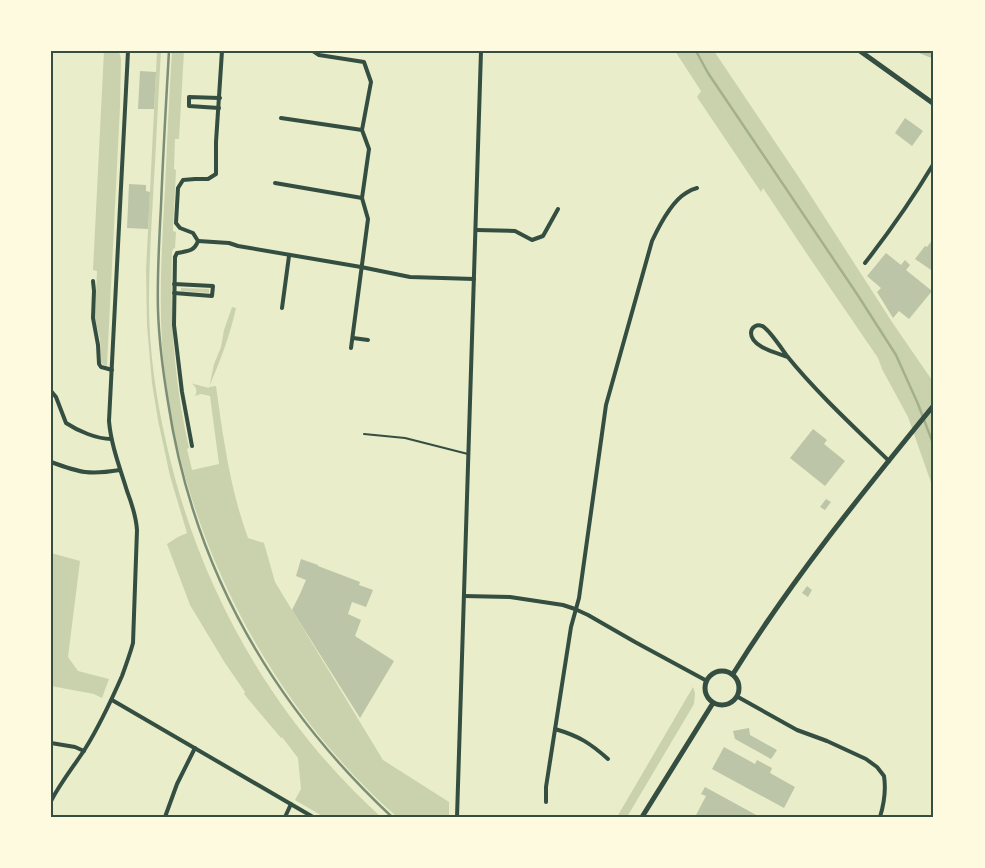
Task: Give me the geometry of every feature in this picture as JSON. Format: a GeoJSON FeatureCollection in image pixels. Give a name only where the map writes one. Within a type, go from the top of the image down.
{"type":"FeatureCollection","features":[{"type":"Feature","properties":{"kind":"main road"},"geometry":{"type":"LineString","coordinates":[[860,51],[934,104]]}},
{"type":"Feature","properties":{"kind":"main road"},"geometry":{"type":"LineString","coordinates":[[732,674],[809,562],[934,405]]}},
{"type":"Feature","properties":{"kind":"main road"},"geometry":{"type":"LineString","coordinates":[[719,671],[732,674],[739,683],[738,697],[730,704],[724,706],[713,703],[706,696],[705,691],[710,675],[719,671]]}},
{"type":"Feature","properties":{"kind":"main road"},"geometry":{"type":"LineString","coordinates":[[642,817],[713,703]]}},
{"type":"Feature","properties":{"kind":"street"},"geometry":{"type":"LineString","coordinates":[[51,801],[96,732],[112,700],[131,654],[133,643],[137,518],[111,439],[109,421],[128,51]]}},
{"type":"Feature","properties":{"kind":"street"},"geometry":{"type":"LineString","coordinates":[[198,241],[193,233],[180,228],[176,224],[178,188],[183,180],[208,179],[216,174],[216,142],[222,51]]}},
{"type":"Feature","properties":{"kind":"street"},"geometry":{"type":"LineString","coordinates":[[314,51],[319,55],[364,62],[371,82],[362,130],[369,148],[362,198],[368,219],[351,348]]}},
{"type":"Feature","properties":{"kind":"street"},"geometry":{"type":"LineString","coordinates":[[457,817],[481,51]]}},
{"type":"Feature","properties":{"kind":"street"},"geometry":{"type":"LineString","coordinates":[[219,108],[189,106],[189,97],[220,98]]}},
{"type":"Feature","properties":{"kind":"street"},"geometry":{"type":"LineString","coordinates":[[281,118],[362,130]]}},
{"type":"Feature","properties":{"kind":"street"},"geometry":{"type":"LineString","coordinates":[[51,140],[51,147]]}},
{"type":"Feature","properties":{"kind":"street"},"geometry":{"type":"LineString","coordinates":[[865,264],[904,210],[934,163]]}},
{"type":"Feature","properties":{"kind":"street"},"geometry":{"type":"LineString","coordinates":[[275,183],[362,198]]}},
{"type":"Feature","properties":{"kind":"street"},"geometry":{"type":"LineString","coordinates":[[546,802],[546,788],[571,627],[579,598],[606,405],[652,241],[661,222],[671,208],[684,193],[697,188]]}},
{"type":"Feature","properties":{"kind":"street"},"geometry":{"type":"LineString","coordinates":[[476,230],[516,231],[532,240],[543,236],[558,210]]}},
{"type":"Feature","properties":{"kind":"street"},"geometry":{"type":"LineString","coordinates":[[198,241],[229,243],[290,256],[410,277],[474,279]]}},
{"type":"Feature","properties":{"kind":"street"},"geometry":{"type":"LineString","coordinates":[[192,446],[178,368],[174,325],[174,284],[175,257],[177,253],[192,250],[198,241]]}},
{"type":"Feature","properties":{"kind":"street"},"geometry":{"type":"LineString","coordinates":[[282,308],[290,256]]}},
{"type":"Feature","properties":{"kind":"street"},"geometry":{"type":"LineString","coordinates":[[93,281],[93,324],[98,346],[99,364],[112,370]]}},
{"type":"Feature","properties":{"kind":"street"},"geometry":{"type":"LineString","coordinates":[[174,284],[212,286],[212,296],[174,293]]}},
{"type":"Feature","properties":{"kind":"street"},"geometry":{"type":"LineString","coordinates":[[788,357],[759,346],[752,338],[752,329],[759,325],[765,328],[822,395],[889,461]]}},
{"type":"Feature","properties":{"kind":"street"},"geometry":{"type":"LineString","coordinates":[[353,338],[368,340]]}},
{"type":"Feature","properties":{"kind":"street"},"geometry":{"type":"LineString","coordinates":[[51,391],[56,397],[66,423],[97,438],[111,439]]}},
{"type":"Feature","properties":{"kind":"street"},"geometry":{"type":"LineString","coordinates":[[51,462],[86,473],[120,470]]}},
{"type":"Feature","properties":{"kind":"street"},"geometry":{"type":"LineString","coordinates":[[464,596],[510,597],[563,605],[575,609],[707,681]]}},
{"type":"Feature","properties":{"kind":"street"},"geometry":{"type":"LineString","coordinates":[[738,697],[797,730],[827,741],[873,763],[884,776],[885,781],[883,808],[880,817]]}},
{"type":"Feature","properties":{"kind":"street"},"geometry":{"type":"LineString","coordinates":[[112,700],[313,817]]}},
{"type":"Feature","properties":{"kind":"street"},"geometry":{"type":"LineString","coordinates":[[555,729],[584,740],[608,759]]}},
{"type":"Feature","properties":{"kind":"street"},"geometry":{"type":"LineString","coordinates":[[51,742],[84,751]]}},
{"type":"Feature","properties":{"kind":"street"},"geometry":{"type":"LineString","coordinates":[[165,817],[177,784],[195,748]]}},
{"type":"Feature","properties":{"kind":"street"},"geometry":{"type":"LineString","coordinates":[[286,817],[291,804]]}},
{"type":"Feature","properties":{"kind":"lane"},"geometry":{"type":"LineString","coordinates":[[364,434],[405,438],[468,454]]}},
{"type":"Feature","properties":{"kind":"green space"},"geometry":{"type":"Polygon","coordinates":[[[104,51],[116,51],[120,54],[121,59],[106,366],[101,363],[100,339],[95,319],[97,271],[93,270],[104,51]]]}},
{"type":"Feature","properties":{"kind":"green space"},"geometry":{"type":"Polygon","coordinates":[[[157,51],[161,51],[150,263],[150,338],[160,410],[181,499],[199,550],[220,600],[274,694],[306,738],[342,779],[381,817],[324,817],[295,800],[301,789],[298,758],[244,694],[245,692],[225,663],[190,605],[167,544],[187,533],[170,476],[158,420],[152,383],[147,326],[146,270],[157,51]]]}},
{"type":"Feature","properties":{"kind":"green space"},"geometry":{"type":"Polygon","coordinates":[[[172,51],[184,51],[179,139],[175,139],[174,169],[176,170],[173,231],[176,232],[175,248],[172,252],[174,350],[189,448],[187,449],[192,470],[219,464],[210,396],[201,394],[195,396],[196,388],[190,383],[209,388],[216,386],[224,444],[236,501],[248,538],[264,543],[275,582],[383,760],[449,802],[449,817],[397,817],[349,770],[306,719],[267,663],[234,603],[207,541],[185,476],[170,410],[162,344],[161,266],[172,51]]]}},
{"type":"Feature","properties":{"kind":"green space"},"geometry":{"type":"Polygon","coordinates":[[[675,51],[714,51],[934,383],[934,491],[908,417],[878,358],[763,188],[761,192],[697,97],[701,91],[675,51]]]}},
{"type":"Feature","properties":{"kind":"green space"},"geometry":{"type":"Polygon","coordinates":[[[181,288],[209,289],[209,293],[181,291],[181,288]]]}},
{"type":"Feature","properties":{"kind":"green space"},"geometry":{"type":"Polygon","coordinates":[[[232,307],[236,308],[228,338],[209,386],[214,364],[221,347],[224,330],[232,307]]]}},
{"type":"Feature","properties":{"kind":"green space"},"geometry":{"type":"Polygon","coordinates":[[[51,553],[80,561],[68,657],[78,671],[109,679],[102,698],[94,694],[51,686],[51,553]]]}},
{"type":"Feature","properties":{"kind":"green space"},"geometry":{"type":"Polygon","coordinates":[[[693,687],[695,693],[694,704],[627,817],[617,817],[693,687]]]}},
{"type":"Feature","properties":{"kind":"building"},"geometry":{"type":"Polygon","coordinates":[[[920,51],[934,51],[934,59],[919,53],[920,51]]]}},
{"type":"Feature","properties":{"kind":"building"},"geometry":{"type":"Polygon","coordinates":[[[140,71],[156,72],[154,109],[138,109],[140,71]]]}},
{"type":"Feature","properties":{"kind":"building"},"geometry":{"type":"Polygon","coordinates":[[[905,118],[923,131],[912,146],[895,133],[905,118]]]}},
{"type":"Feature","properties":{"kind":"building"},"geometry":{"type":"Polygon","coordinates":[[[129,184],[146,185],[146,191],[150,192],[148,229],[127,228],[129,184]]]}},
{"type":"Feature","properties":{"kind":"building"},"geometry":{"type":"Polygon","coordinates":[[[934,238],[934,272],[915,259],[934,238]]]}},
{"type":"Feature","properties":{"kind":"building"},"geometry":{"type":"Polygon","coordinates":[[[886,253],[901,265],[905,260],[910,265],[906,270],[932,291],[909,319],[899,311],[893,318],[877,292],[881,288],[867,276],[886,253]]]}},
{"type":"Feature","properties":{"kind":"building"},"geometry":{"type":"Polygon","coordinates":[[[813,429],[827,440],[824,444],[845,461],[825,486],[790,458],[813,429]]]}},
{"type":"Feature","properties":{"kind":"building"},"geometry":{"type":"Polygon","coordinates":[[[826,499],[831,502],[825,510],[820,507],[826,499]]]}},
{"type":"Feature","properties":{"kind":"building"},"geometry":{"type":"Polygon","coordinates":[[[301,559],[360,582],[359,585],[373,590],[366,607],[352,602],[348,614],[361,620],[355,636],[394,661],[360,718],[292,610],[306,580],[296,576],[301,559]]]}},
{"type":"Feature","properties":{"kind":"building"},"geometry":{"type":"Polygon","coordinates":[[[807,586],[812,590],[808,597],[802,593],[807,586]]]}},
{"type":"Feature","properties":{"kind":"building"},"geometry":{"type":"Polygon","coordinates":[[[749,728],[750,735],[777,750],[771,759],[735,739],[733,731],[749,728]]]}},
{"type":"Feature","properties":{"kind":"building"},"geometry":{"type":"Polygon","coordinates":[[[724,747],[755,764],[757,760],[772,768],[770,773],[795,787],[784,808],[712,769],[724,747]]]}},
{"type":"Feature","properties":{"kind":"building"},"geometry":{"type":"Polygon","coordinates":[[[705,787],[760,817],[695,817],[706,796],[701,794],[705,787]]]}},
{"type":"Feature","properties":{"kind":"waterway"},"geometry":{"type":"LineString","coordinates":[[696,51],[708,73],[896,355],[934,446]]}},
{"type":"Feature","properties":{"kind":"railway"},"geometry":{"type":"LineString","coordinates":[[169,51],[158,258],[158,297],[162,356],[168,402],[180,463],[197,521],[218,576],[244,629],[275,680],[309,728],[392,817]]}}]}
